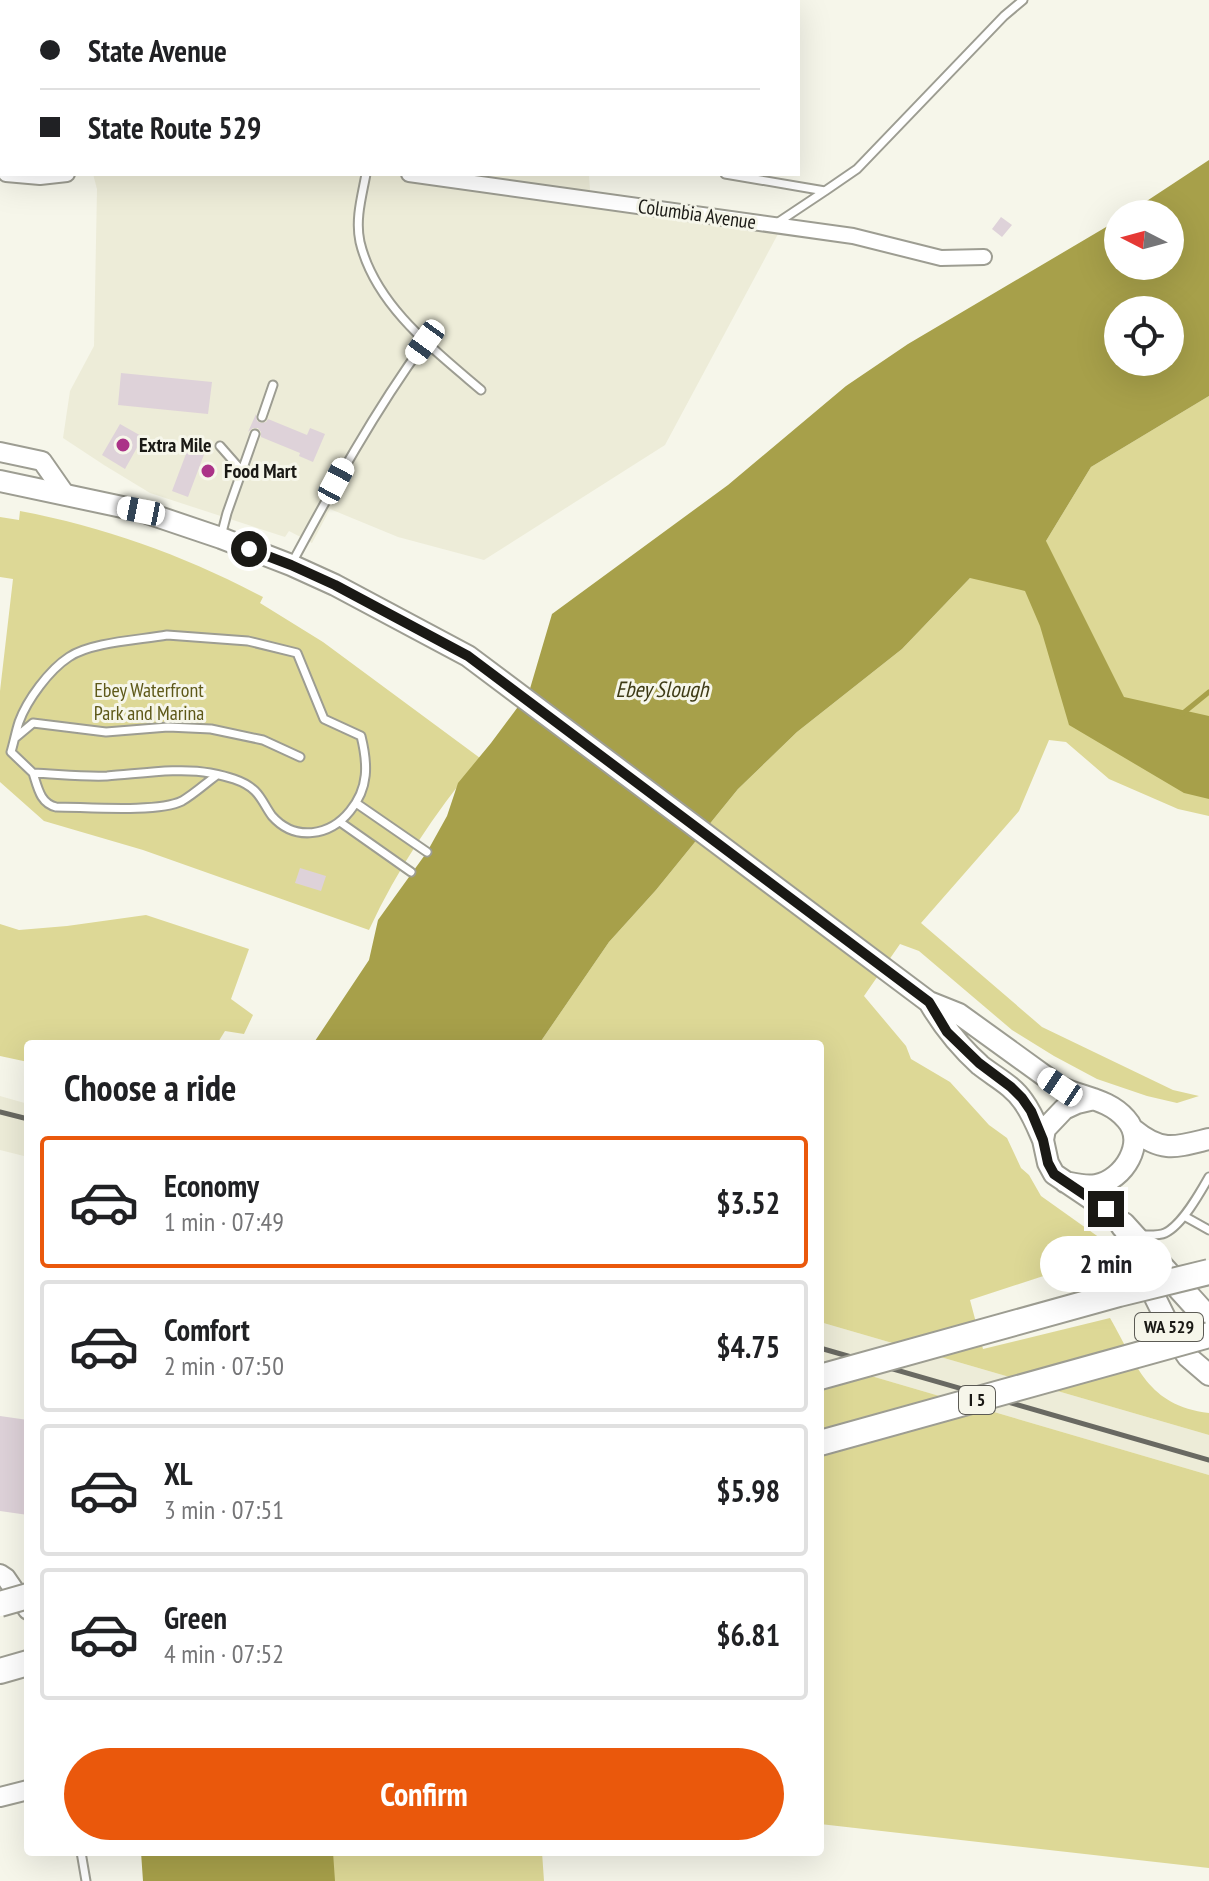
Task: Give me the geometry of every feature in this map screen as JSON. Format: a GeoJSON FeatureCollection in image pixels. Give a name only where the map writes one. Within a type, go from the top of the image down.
{"type":"FeatureCollection","features":[{"type":"Feature","properties":{"kind":"highway"},"geometry":{"type":"LineString","coordinates":[[1128,1230],[1209,1320]]}},
{"type":"Feature","properties":{"kind":"highway"},"geometry":{"type":"LineString","coordinates":[[1119,1294],[1209,1265]]}},
{"type":"Feature","properties":{"kind":"highway"},"geometry":{"type":"LineString","coordinates":[[824,1376],[1209,1272]]}},
{"type":"Feature","properties":{"kind":"highway","name":"I 5"},"geometry":{"type":"LineString","coordinates":[[824,1442],[1209,1335]]}},
{"type":"Feature","properties":{"kind":"highway"},"geometry":{"type":"LineString","coordinates":[[1134,1356],[1209,1350]]}},
{"type":"Feature","properties":{"kind":"highway"},"geometry":{"type":"LineString","coordinates":[[0,1604],[24,1597]]}},
{"type":"Feature","properties":{"kind":"highway"},"geometry":{"type":"LineString","coordinates":[[0,1671],[24,1664]]}},
{"type":"Feature","properties":{"kind":"main road"},"geometry":{"type":"LineString","coordinates":[[0,481],[141,511],[221,538],[335,585],[468,656],[929,1002],[959,1014],[1060,1087],[1105,1102],[1116,1109],[1147,1141],[1160,1146],[1186,1146],[1209,1139]]}},
{"type":"Feature","properties":{"kind":"main road"},"geometry":{"type":"LineString","coordinates":[[929,1002],[947,1032],[1022,1098],[1031,1111],[1054,1174],[1106,1209],[1128,1230]]}},
{"type":"Feature","properties":{"kind":"main road"},"geometry":{"type":"LineString","coordinates":[[1043,1140],[1045,1129],[1064,1109],[1094,1099]]}},
{"type":"Feature","properties":{"kind":"main road"},"geometry":{"type":"LineString","coordinates":[[1065,1182],[1096,1186],[1118,1175],[1134,1149],[1134,1130]]}},
{"type":"Feature","properties":{"kind":"main road","name":"WA 529"},"geometry":{"type":"LineString","coordinates":[[1128,1230],[1142,1271],[1175,1338],[1188,1357],[1209,1375]]}},
{"type":"Feature","properties":{"kind":"street"},"geometry":{"type":"LineString","coordinates":[[28,176],[49,176]]}},
{"type":"Feature","properties":{"kind":"street","name":"Columbia Avenue"},"geometry":{"type":"LineString","coordinates":[[423,176],[853,236],[941,258],[984,257]]}},
{"type":"Feature","properties":{"kind":"street"},"geometry":{"type":"LineString","coordinates":[[0,452],[42,461],[65,494]]}},
{"type":"Feature","properties":{"kind":"street"},"geometry":{"type":"LineString","coordinates":[[0,1574],[24,1604]]}},
{"type":"Feature","properties":{"kind":"street"},"geometry":{"type":"LineString","coordinates":[[0,1797],[24,1791]]}},
{"type":"Feature","properties":{"kind":"lane"},"geometry":{"type":"LineString","coordinates":[[773,225],[857,169],[993,27],[1023,0]]}},
{"type":"Feature","properties":{"kind":"lane"},"geometry":{"type":"LineString","coordinates":[[366,176],[359,211],[360,242],[377,287],[425,342],[481,390]]}},
{"type":"Feature","properties":{"kind":"lane"},"geometry":{"type":"LineString","coordinates":[[737,176],[825,191]]}},
{"type":"Feature","properties":{"kind":"lane"},"geometry":{"type":"LineString","coordinates":[[291,565],[345,464],[425,342]]}},
{"type":"Feature","properties":{"kind":"lane"},"geometry":{"type":"LineString","coordinates":[[262,417],[273,385]]}},
{"type":"Feature","properties":{"kind":"lane"},"geometry":{"type":"LineString","coordinates":[[221,538],[255,434]]}},
{"type":"Feature","properties":{"kind":"lane"},"geometry":{"type":"LineString","coordinates":[[220,446],[242,471]]}},
{"type":"Feature","properties":{"kind":"lane"},"geometry":{"type":"LineString","coordinates":[[11,752],[24,710],[41,683],[68,657],[101,646],[167,635],[248,641],[297,653],[324,719],[361,736],[367,770],[364,787],[356,803],[340,822],[323,832],[309,834],[283,826],[271,815],[255,791],[244,783],[217,775],[195,771],[101,776],[33,773]]}},
{"type":"Feature","properties":{"kind":"lane"},"geometry":{"type":"LineString","coordinates":[[15,738],[33,723],[106,732],[168,727],[211,729],[263,740],[300,757]]}},
{"type":"Feature","properties":{"kind":"lane"},"geometry":{"type":"LineString","coordinates":[[0,751],[11,752],[33,773],[42,800],[56,807],[169,806],[187,798],[217,775]]}},
{"type":"Feature","properties":{"kind":"lane"},"geometry":{"type":"LineString","coordinates":[[356,803],[427,852]]}},
{"type":"Feature","properties":{"kind":"lane"},"geometry":{"type":"LineString","coordinates":[[340,822],[411,872]]}},
{"type":"Feature","properties":{"kind":"lane"},"geometry":{"type":"LineString","coordinates":[[1128,1230],[1165,1234],[1184,1216],[1209,1177]]}},
{"type":"Feature","properties":{"kind":"lane"},"geometry":{"type":"LineString","coordinates":[[1184,1216],[1209,1230]]}},
{"type":"Feature","properties":{"kind":"lane"},"geometry":{"type":"LineString","coordinates":[[82,1856],[86,1881]]}},
{"type":"Feature","properties":{"kind":"shaded area"},"geometry":{"type":"Polygon","coordinates":[[[94,176],[589,176],[591,207],[778,234],[665,445],[484,560],[398,537],[330,509],[312,543],[289,531],[285,537],[150,493],[63,438],[70,391],[94,346],[97,189],[94,176]]]}},
{"type":"Feature","properties":{"kind":"shaded area"},"geometry":{"type":"Polygon","coordinates":[[[0,1096],[24,1103],[24,1156],[0,1150],[0,1096]]]}},
{"type":"Feature","properties":{"kind":"shaded area"},"geometry":{"type":"Polygon","coordinates":[[[824,1323],[1209,1435],[1209,1475],[824,1362],[824,1323]]]}},
{"type":"Feature","properties":{"kind":"green space"},"geometry":{"type":"Polygon","coordinates":[[[1209,396],[1209,816],[1178,809],[1109,779],[1066,742],[1049,740],[1019,811],[921,923],[1042,1027],[1173,1090],[1199,1096],[1177,1103],[1097,1079],[1012,1030],[919,951],[900,944],[864,996],[906,1046],[911,1059],[950,1082],[989,1125],[1007,1138],[1021,1168],[1029,1175],[1041,1196],[1100,1238],[1077,1265],[970,1300],[983,1349],[1110,1318],[1137,1367],[1158,1392],[1188,1409],[1209,1413],[1209,1435],[824,1323],[824,1040],[542,1040],[609,942],[656,890],[738,789],[797,732],[902,649],[970,578],[1046,541],[1091,467],[1209,396]]]}},
{"type":"Feature","properties":{"kind":"green space","name":"Ebey Waterfront Park and Marina"},"geometry":{"type":"Polygon","coordinates":[[[20,511],[82,525],[142,544],[201,567],[263,597],[260,603],[323,642],[480,758],[419,841],[392,884],[369,930],[143,850],[44,821],[0,782],[0,691],[13,579],[0,577],[0,517],[19,520],[20,511]]]}},
{"type":"Feature","properties":{"kind":"green space"},"geometry":{"type":"Polygon","coordinates":[[[146,915],[249,949],[231,999],[253,1015],[244,1034],[225,1031],[219,1040],[24,1040],[24,1061],[0,1056],[0,924],[19,930],[146,915]]]}},
{"type":"Feature","properties":{"kind":"green space"},"geometry":{"type":"Polygon","coordinates":[[[824,1362],[1209,1475],[1209,1868],[824,1824],[824,1362]]]}},
{"type":"Feature","properties":{"kind":"green space"},"geometry":{"type":"Polygon","coordinates":[[[315,1856],[542,1856],[544,1881],[317,1881],[315,1856]]]}},
{"type":"Feature","properties":{"kind":"water","name":"Ebey Slough"},"geometry":{"type":"Polygon","coordinates":[[[1209,160],[1209,396],[1091,467],[1046,541],[1124,697],[1209,716],[1209,799],[1184,793],[1069,725],[1040,626],[1025,591],[970,578],[902,649],[797,732],[738,789],[656,890],[609,942],[542,1040],[316,1040],[369,960],[378,920],[427,852],[447,816],[458,783],[529,692],[552,614],[728,485],[846,386],[908,344],[1104,228],[1104,280],[1184,280],[1184,200],[1148,200],[1209,160]]]}},
{"type":"Feature","properties":{"kind":"water"},"geometry":{"type":"Polygon","coordinates":[[[141,1856],[333,1856],[335,1881],[143,1881],[141,1856]]]}},
{"type":"Feature","properties":{"kind":"building"},"geometry":{"type":"Polygon","coordinates":[[[1001,217],[1012,225],[1002,237],[992,229],[1001,217]]]}},
{"type":"Feature","properties":{"kind":"building"},"geometry":{"type":"Polygon","coordinates":[[[121,373],[212,382],[208,414],[118,405],[121,373]]]}},
{"type":"Feature","properties":{"kind":"building"},"geometry":{"type":"Polygon","coordinates":[[[256,414],[257,421],[261,423],[268,419],[307,435],[310,428],[325,434],[313,462],[299,456],[300,453],[261,437],[258,428],[248,432],[256,414]]]}},
{"type":"Feature","properties":{"kind":"building"},"geometry":{"type":"Polygon","coordinates":[[[120,424],[143,437],[125,469],[102,455],[120,424]]]}},
{"type":"Feature","properties":{"kind":"building"},"geometry":{"type":"Polygon","coordinates":[[[192,438],[208,444],[188,497],[172,491],[192,438]]]}},
{"type":"Feature","properties":{"kind":"building"},"geometry":{"type":"Polygon","coordinates":[[[300,868],[326,876],[321,891],[295,883],[300,868]]]}},
{"type":"Feature","properties":{"kind":"building"},"geometry":{"type":"Polygon","coordinates":[[[0,1416],[24,1419],[24,1514],[0,1511],[0,1416]]]}},
{"type":"Feature","properties":{"kind":"waterway"},"geometry":{"type":"LineString","coordinates":[[1182,714],[1209,692]]}},
{"type":"Feature","properties":{"kind":"railway"},"geometry":{"type":"LineString","coordinates":[[0,1112],[24,1118]]}},
{"type":"Feature","properties":{"kind":"railway"},"geometry":{"type":"LineString","coordinates":[[824,1349],[1209,1460]]}},
{"type":"Feature","properties":{"kind":"place","name":"Extra Mile"},"geometry":{"type":"Point","coordinates":[123,445]}},
{"type":"Feature","properties":{"kind":"place","name":"Food Mart"},"geometry":{"type":"Point","coordinates":[208,471]}},
{"type":"Feature","properties":{"kind":"route"},"geometry":{"type":"LineString","coordinates":[[249,549],[335,585],[468,656],[929,1002],[947,1032],[1022,1098],[1031,1111],[1054,1174],[1106,1209]]}}]}
